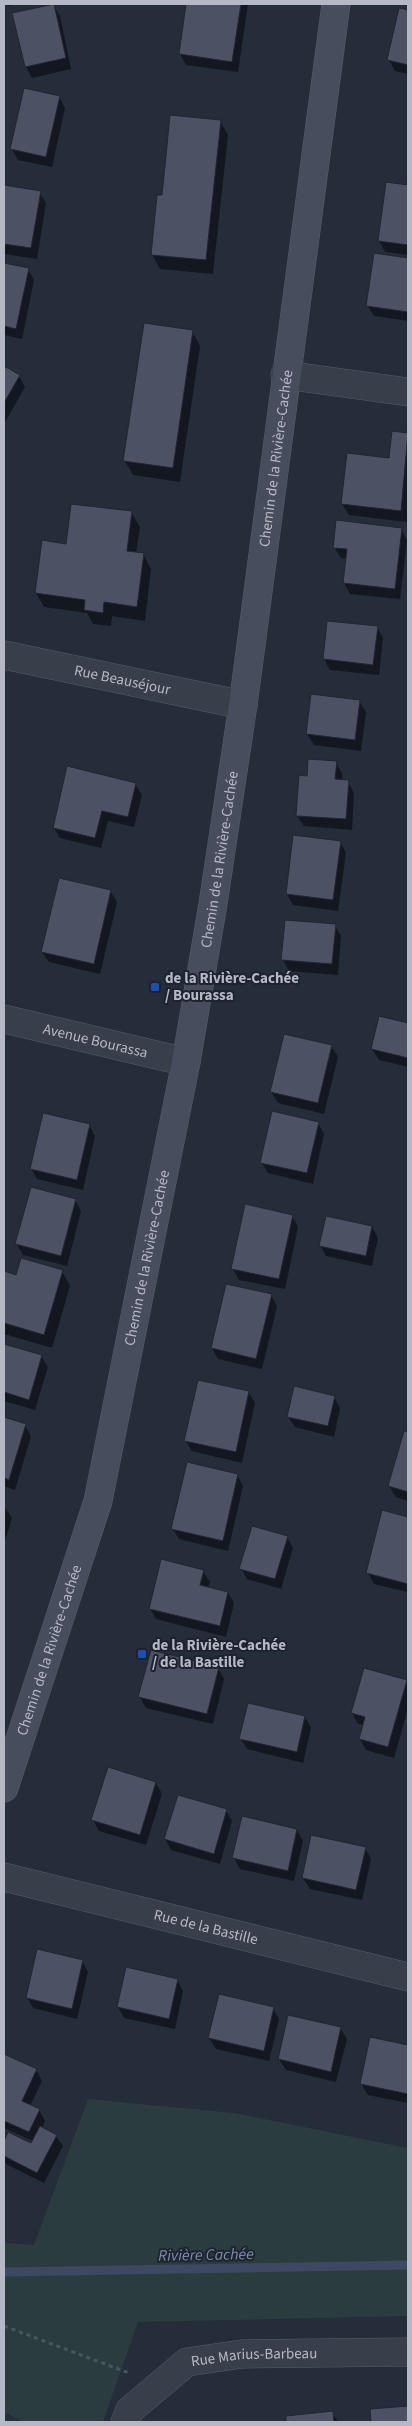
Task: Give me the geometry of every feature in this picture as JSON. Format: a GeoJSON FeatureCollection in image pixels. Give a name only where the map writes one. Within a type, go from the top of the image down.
{"type":"FeatureCollection","features":[{"type":"Feature","properties":{"kind":"street","name":"Chemin de la Rivière-Cachée"},"geometry":{"type":"LineString","coordinates":[[4,1788],[98,1501],[186,1062],[213,904],[243,705],[285,375],[322,120],[336,4]]}},
{"type":"Feature","properties":{"kind":"street"},"geometry":{"type":"LineString","coordinates":[[285,375],[408,392]]}},
{"type":"Feature","properties":{"kind":"street","name":"Rue Beauséjour"},"geometry":{"type":"LineString","coordinates":[[4,655],[243,705]]}},
{"type":"Feature","properties":{"kind":"street","name":"Avenue Bourassa"},"geometry":{"type":"LineString","coordinates":[[4,1019],[186,1062]]}},
{"type":"Feature","properties":{"kind":"street","name":"Rue de la Bastille"},"geometry":{"type":"LineString","coordinates":[[4,1877],[408,1977]]}},
{"type":"Feature","properties":{"kind":"street","name":"Rue Marius-Barbeau"},"geometry":{"type":"LineString","coordinates":[[125,2422],[130,2410],[187,2362],[242,2354],[408,2352]]}},
{"type":"Feature","properties":{"kind":"path"},"geometry":{"type":"LineString","coordinates":[[4,2326],[12,2327],[158,2385]]}},
{"type":"Feature","properties":{"kind":"shaded area"},"geometry":{"type":"Polygon","coordinates":[[[88,2099],[234,2113],[408,2148],[408,2316],[138,2322],[103,2422],[23,2422],[4,2412],[4,2243],[34,2245],[88,2099]]]}},
{"type":"Feature","properties":{"kind":"building"},"geometry":{"type":"Polygon","coordinates":[[[54,4],[66,58],[25,67],[12,13],[54,4]]]}},
{"type":"Feature","properties":{"kind":"building"},"geometry":{"type":"Polygon","coordinates":[[[186,4],[241,4],[232,62],[179,54],[186,4]]]}},
{"type":"Feature","properties":{"kind":"building"},"geometry":{"type":"Polygon","coordinates":[[[399,8],[408,10],[408,65],[387,60],[399,8]]]}},
{"type":"Feature","properties":{"kind":"building"},"geometry":{"type":"Polygon","coordinates":[[[24,88],[60,96],[46,157],[10,149],[24,88]]]}},
{"type":"Feature","properties":{"kind":"building"},"geometry":{"type":"Polygon","coordinates":[[[170,115],[221,120],[206,260],[151,255],[157,195],[162,195],[170,115]]]}},
{"type":"Feature","properties":{"kind":"building"},"geometry":{"type":"Polygon","coordinates":[[[386,182],[408,185],[408,245],[378,241],[386,182]]]}},
{"type":"Feature","properties":{"kind":"building"},"geometry":{"type":"Polygon","coordinates":[[[4,185],[41,191],[31,248],[4,244],[4,185]]]}},
{"type":"Feature","properties":{"kind":"building"},"geometry":{"type":"Polygon","coordinates":[[[374,253],[408,258],[408,312],[366,306],[374,253]]]}},
{"type":"Feature","properties":{"kind":"building"},"geometry":{"type":"Polygon","coordinates":[[[4,263],[29,268],[16,329],[4,326],[4,263]]]}},
{"type":"Feature","properties":{"kind":"building"},"geometry":{"type":"Polygon","coordinates":[[[144,323],[193,330],[173,468],[123,461],[144,323]]]}},
{"type":"Feature","properties":{"kind":"building"},"geometry":{"type":"Polygon","coordinates":[[[4,366],[20,375],[4,403],[4,366]]]}},
{"type":"Feature","properties":{"kind":"building"},"geometry":{"type":"Polygon","coordinates":[[[392,431],[408,433],[401,511],[341,504],[347,453],[389,458],[392,431]]]}},
{"type":"Feature","properties":{"kind":"building"},"geometry":{"type":"Polygon","coordinates":[[[71,504],[132,511],[127,551],[144,553],[137,607],[104,602],[103,613],[84,610],[85,600],[35,593],[42,540],[66,544],[71,504]]]}},
{"type":"Feature","properties":{"kind":"building"},"geometry":{"type":"Polygon","coordinates":[[[336,520],[402,528],[395,589],[343,583],[347,549],[333,548],[336,520]]]}},
{"type":"Feature","properties":{"kind":"building"},"geometry":{"type":"Polygon","coordinates":[[[327,621],[378,626],[373,665],[323,659],[327,621]]]}},
{"type":"Feature","properties":{"kind":"building"},"geometry":{"type":"Polygon","coordinates":[[[311,694],[360,700],[355,740],[306,734],[311,694]]]}},
{"type":"Feature","properties":{"kind":"building"},"geometry":{"type":"Polygon","coordinates":[[[308,759],[337,761],[335,779],[349,780],[346,819],[296,816],[299,775],[307,776],[308,759]]]}},
{"type":"Feature","properties":{"kind":"building"},"geometry":{"type":"Polygon","coordinates":[[[67,766],[136,783],[128,817],[102,811],[95,838],[53,828],[67,766]]]}},
{"type":"Feature","properties":{"kind":"building"},"geometry":{"type":"Polygon","coordinates":[[[293,835],[341,841],[333,900],[286,894],[293,835]]]}},
{"type":"Feature","properties":{"kind":"building"},"geometry":{"type":"Polygon","coordinates":[[[59,878],[111,890],[94,964],[41,952],[59,878]]]}},
{"type":"Feature","properties":{"kind":"building"},"geometry":{"type":"Polygon","coordinates":[[[285,920],[336,924],[332,964],[281,960],[285,920]]]}},
{"type":"Feature","properties":{"kind":"building"},"geometry":{"type":"Polygon","coordinates":[[[379,1016],[408,1023],[408,1058],[371,1049],[379,1016]]]}},
{"type":"Feature","properties":{"kind":"building"},"geometry":{"type":"Polygon","coordinates":[[[284,1034],[332,1045],[318,1103],[270,1092],[284,1034]]]}},
{"type":"Feature","properties":{"kind":"building"},"geometry":{"type":"Polygon","coordinates":[[[272,1111],[319,1122],[307,1173],[260,1163],[272,1111]]]}},
{"type":"Feature","properties":{"kind":"building"},"geometry":{"type":"Polygon","coordinates":[[[43,1113],[90,1124],[77,1180],[30,1169],[43,1113]]]}},
{"type":"Feature","properties":{"kind":"building"},"geometry":{"type":"Polygon","coordinates":[[[31,1187],[76,1199],[61,1256],[15,1244],[31,1187]]]}},
{"type":"Feature","properties":{"kind":"building"},"geometry":{"type":"Polygon","coordinates":[[[245,1204],[293,1215],[279,1279],[231,1269],[245,1204]]]}},
{"type":"Feature","properties":{"kind":"building"},"geometry":{"type":"Polygon","coordinates":[[[326,1216],[372,1226],[366,1256],[319,1246],[326,1216]]]}},
{"type":"Feature","properties":{"kind":"building"},"geometry":{"type":"Polygon","coordinates":[[[21,1258],[63,1270],[44,1335],[4,1323],[4,1271],[16,1275],[21,1258]]]}},
{"type":"Feature","properties":{"kind":"building"},"geometry":{"type":"Polygon","coordinates":[[[226,1284],[272,1294],[256,1359],[211,1348],[226,1284]]]}},
{"type":"Feature","properties":{"kind":"building"},"geometry":{"type":"Polygon","coordinates":[[[4,1344],[42,1355],[29,1400],[4,1392],[4,1344]]]}},
{"type":"Feature","properties":{"kind":"building"},"geometry":{"type":"Polygon","coordinates":[[[198,1380],[249,1391],[236,1452],[184,1441],[198,1380]]]}},
{"type":"Feature","properties":{"kind":"building"},"geometry":{"type":"Polygon","coordinates":[[[294,1386],[335,1396],[328,1426],[287,1417],[294,1386]]]}},
{"type":"Feature","properties":{"kind":"building"},"geometry":{"type":"Polygon","coordinates":[[[4,1417],[26,1424],[9,1480],[4,1478],[4,1417]]]}},
{"type":"Feature","properties":{"kind":"building"},"geometry":{"type":"Polygon","coordinates":[[[404,1431],[408,1432],[408,1492],[388,1486],[404,1431]]]}},
{"type":"Feature","properties":{"kind":"building"},"geometry":{"type":"Polygon","coordinates":[[[187,1462],[238,1474],[223,1541],[171,1529],[187,1462]]]}},
{"type":"Feature","properties":{"kind":"building"},"geometry":{"type":"Polygon","coordinates":[[[382,1510],[408,1517],[408,1584],[366,1573],[382,1510]]]}},
{"type":"Feature","properties":{"kind":"building"},"geometry":{"type":"Polygon","coordinates":[[[252,1526],[288,1536],[275,1579],[239,1569],[252,1526]]]}},
{"type":"Feature","properties":{"kind":"building"},"geometry":{"type":"Polygon","coordinates":[[[161,1559],[204,1570],[200,1585],[228,1592],[220,1626],[149,1609],[161,1559]]]}},
{"type":"Feature","properties":{"kind":"building"},"geometry":{"type":"Polygon","coordinates":[[[151,1650],[219,1667],[207,1714],[138,1697],[151,1650]]]}},
{"type":"Feature","properties":{"kind":"building"},"geometry":{"type":"Polygon","coordinates":[[[364,1668],[407,1680],[388,1747],[359,1739],[365,1717],[351,1713],[364,1668]]]}},
{"type":"Feature","properties":{"kind":"building"},"geometry":{"type":"Polygon","coordinates":[[[248,1703],[305,1716],[297,1752],[239,1739],[248,1703]]]}},
{"type":"Feature","properties":{"kind":"building"},"geometry":{"type":"Polygon","coordinates":[[[108,1767],[156,1782],[140,1835],[91,1820],[108,1767]]]}},
{"type":"Feature","properties":{"kind":"building"},"geometry":{"type":"Polygon","coordinates":[[[178,1795],[227,1809],[214,1854],[164,1839],[178,1795]]]}},
{"type":"Feature","properties":{"kind":"building"},"geometry":{"type":"Polygon","coordinates":[[[242,1816],[297,1829],[288,1871],[232,1858],[242,1816]]]}},
{"type":"Feature","properties":{"kind":"building"},"geometry":{"type":"Polygon","coordinates":[[[311,1835],[366,1847],[356,1890],[302,1878],[311,1835]]]}},
{"type":"Feature","properties":{"kind":"building"},"geometry":{"type":"Polygon","coordinates":[[[37,1949],[83,1960],[72,2009],[26,1998],[37,1949]]]}},
{"type":"Feature","properties":{"kind":"building"},"geometry":{"type":"Polygon","coordinates":[[[126,1967],[178,1979],[169,2019],[117,2007],[126,1967]]]}},
{"type":"Feature","properties":{"kind":"building"},"geometry":{"type":"Polygon","coordinates":[[[219,1994],[274,2007],[264,2051],[208,2038],[219,1994]]]}},
{"type":"Feature","properties":{"kind":"building"},"geometry":{"type":"Polygon","coordinates":[[[288,2015],[341,2027],[331,2072],[278,2059],[288,2015]]]}},
{"type":"Feature","properties":{"kind":"building"},"geometry":{"type":"Polygon","coordinates":[[[370,2037],[408,2045],[408,2094],[360,2084],[370,2037]]]}},
{"type":"Feature","properties":{"kind":"building"},"geometry":{"type":"Polygon","coordinates":[[[4,2054],[37,2069],[22,2101],[40,2109],[29,2132],[4,2121],[4,2054]]]}},
{"type":"Feature","properties":{"kind":"building"},"geometry":{"type":"Polygon","coordinates":[[[40,2126],[57,2135],[37,2173],[4,2156],[4,2141],[8,2132],[31,2143],[40,2126]]]}},
{"type":"Feature","properties":{"kind":"building"},"geometry":{"type":"Polygon","coordinates":[[[408,2406],[408,2422],[371,2422],[370,2409],[408,2406]]]}},
{"type":"Feature","properties":{"kind":"building"},"geometry":{"type":"Polygon","coordinates":[[[333,2411],[334,2422],[286,2422],[286,2416],[333,2411]]]}},
{"type":"Feature","properties":{"kind":"waterway","name":"Rivière Cachée"},"geometry":{"type":"LineString","coordinates":[[4,2272],[408,2265]]}},
{"type":"Feature","properties":{"kind":"place","name":"de la Rivière-Cachée / Bourassa"},"geometry":{"type":"Point","coordinates":[155,987]}},
{"type":"Feature","properties":{"kind":"place","name":"de la Rivière-Cachée / de la Bastille"},"geometry":{"type":"Point","coordinates":[142,1654]}}]}
